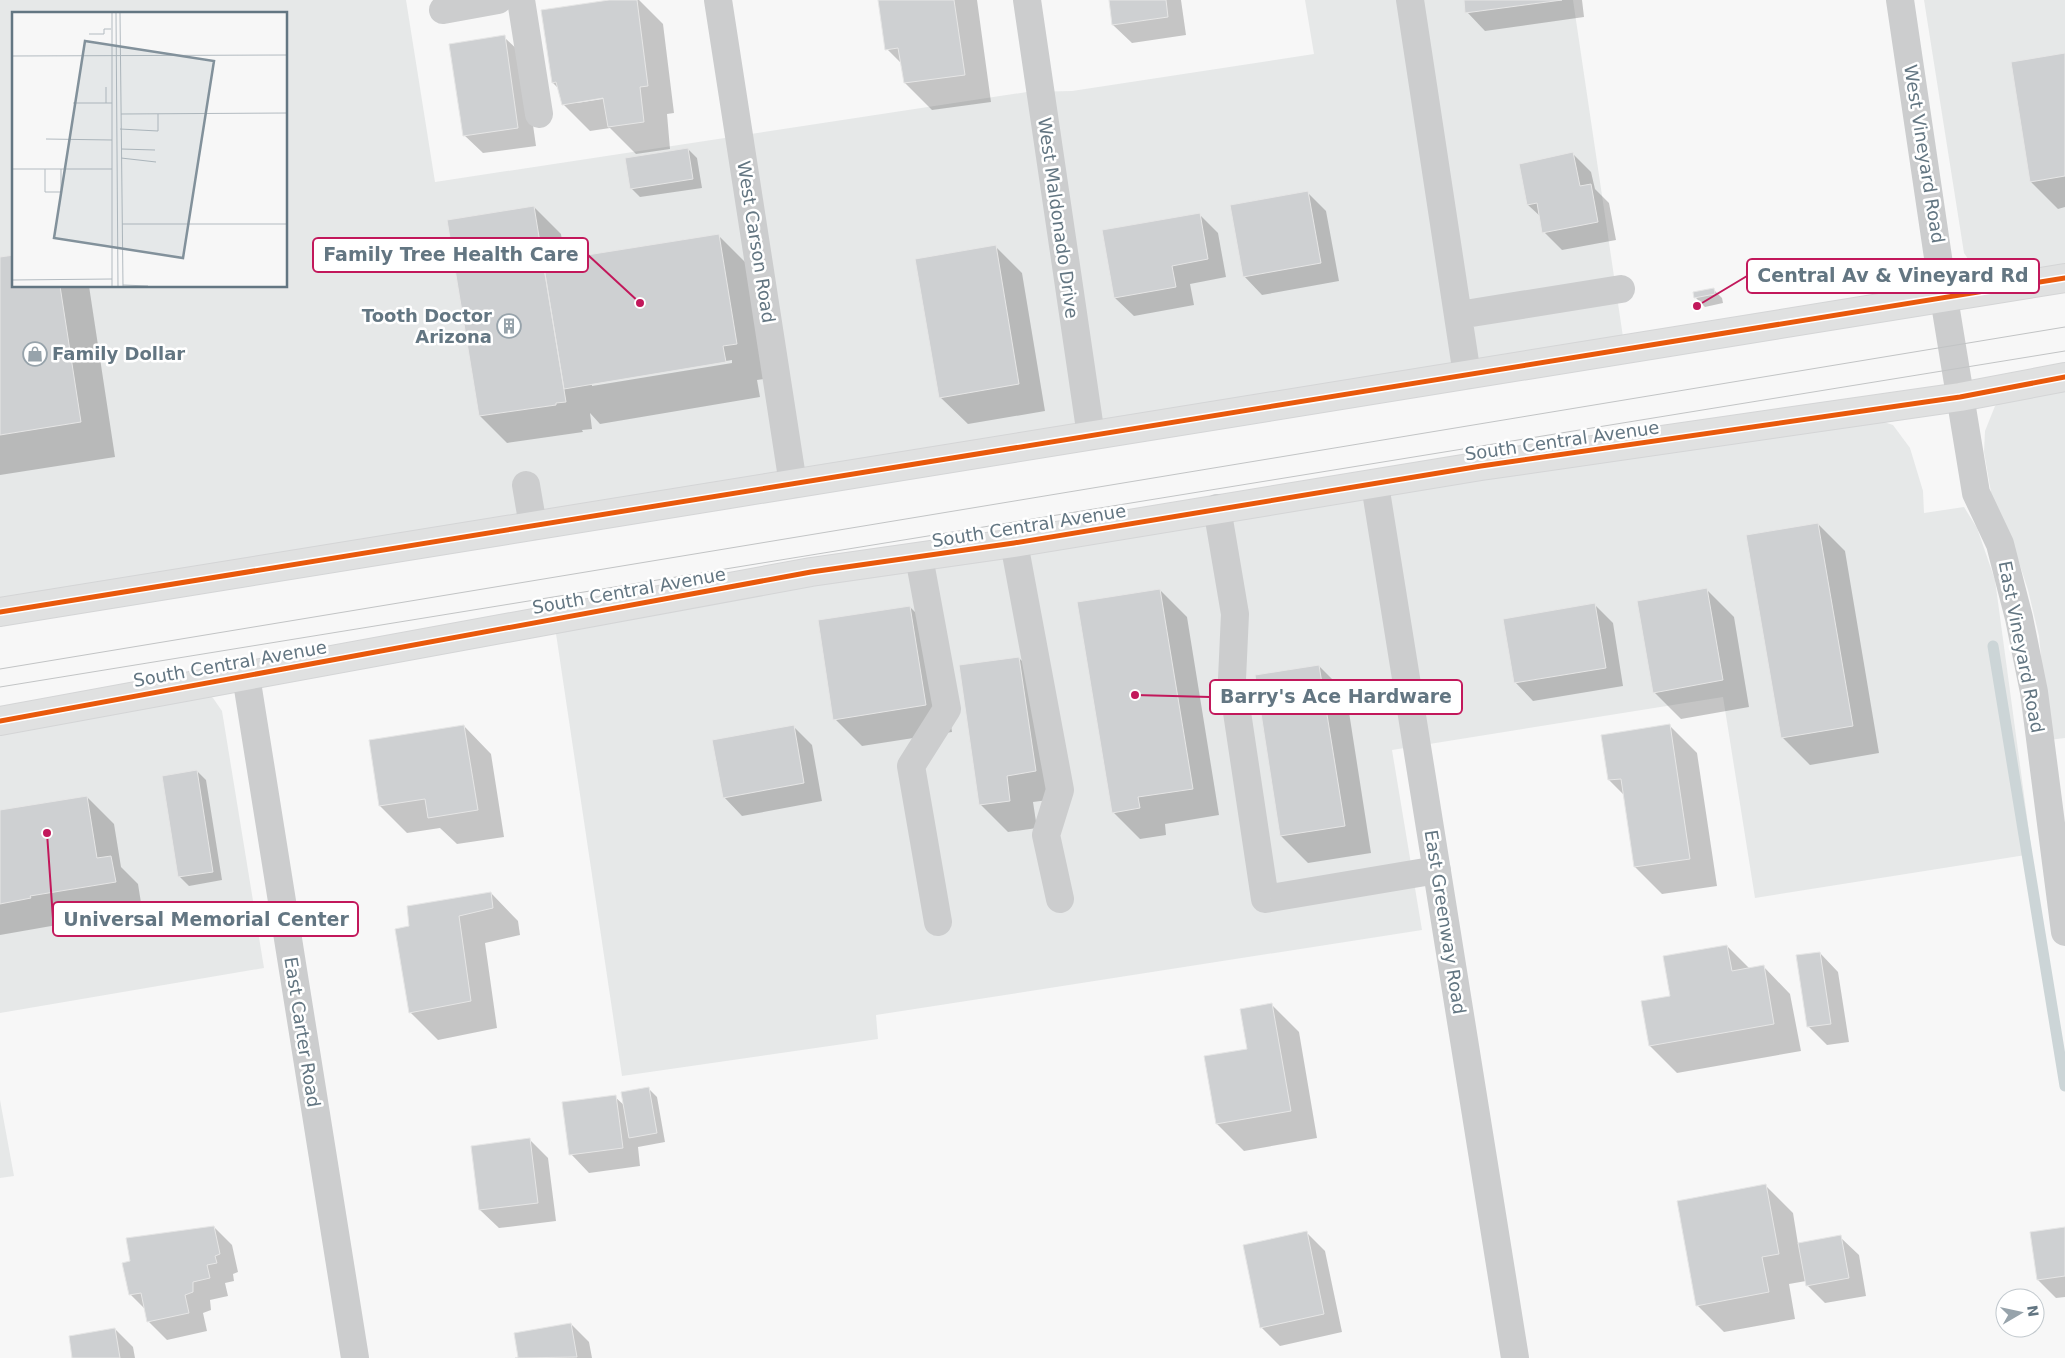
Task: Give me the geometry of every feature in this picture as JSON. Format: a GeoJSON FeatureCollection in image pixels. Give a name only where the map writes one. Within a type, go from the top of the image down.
{"type":"FeatureCollection","features":[{"type":"Feature","properties":{"kind":"main road"},"geometry":{"type":"LineString","coordinates":[[0,612],[2065,278]]}},
{"type":"Feature","properties":{"kind":"main road","name":"South Central Avenue"},"geometry":{"type":"LineString","coordinates":[[0,720],[801,574],[1014,543],[1217,508],[1375,485],[1481,466],[1960,397],[2065,377]]}},
{"type":"Feature","properties":{"kind":"street"},"geometry":{"type":"LineString","coordinates":[[521,0],[539,114]]}},
{"type":"Feature","properties":{"kind":"street","name":"West Carson Road"},"geometry":{"type":"LineString","coordinates":[[718,0],[794,484]]}},
{"type":"Feature","properties":{"kind":"street","name":"West Maldonado Drive"},"geometry":{"type":"LineString","coordinates":[[1027,0],[1091,436]]}},
{"type":"Feature","properties":{"kind":"street"},"geometry":{"type":"LineString","coordinates":[[1410,0],[1467,375]]}},
{"type":"Feature","properties":{"kind":"street","name":"West Vineyard Road"},"geometry":{"type":"LineString","coordinates":[[1900,0],[1960,397]]}},
{"type":"Feature","properties":{"kind":"street"},"geometry":{"type":"LineString","coordinates":[[443,10],[482,1]]}},
{"type":"Feature","properties":{"kind":"street"},"geometry":{"type":"LineString","coordinates":[[1459,315],[1621,289]]}},
{"type":"Feature","properties":{"kind":"street","name":"East Vineyard Road"},"geometry":{"type":"LineString","coordinates":[[1960,397],[1976,493],[2000,544],[2019,618],[2034,692],[2065,932]]}},
{"type":"Feature","properties":{"kind":"street"},"geometry":{"type":"LineString","coordinates":[[526,485],[533,526]]}},
{"type":"Feature","properties":{"kind":"street","name":"East Greenway Road"},"geometry":{"type":"LineString","coordinates":[[1375,485],[1515,1358]]}},
{"type":"Feature","properties":{"kind":"street"},"geometry":{"type":"LineString","coordinates":[[1217,508],[1235,614],[1232,679],[1264,899],[1437,870]]}},
{"type":"Feature","properties":{"kind":"street"},"geometry":{"type":"LineString","coordinates":[[1014,543],[1060,790],[1046,835],[1060,899]]}},
{"type":"Feature","properties":{"kind":"street"},"geometry":{"type":"LineString","coordinates":[[919,557],[947,709],[911,766],[938,922]]}},
{"type":"Feature","properties":{"kind":"street","name":"East Carter Road"},"geometry":{"type":"LineString","coordinates":[[246,676],[355,1358]]}},
{"type":"Feature","properties":{"kind":"shaded area"},"geometry":{"type":"Polygon","coordinates":[[[0,0],[406,0],[435,182],[1027,92],[1072,91],[1314,54],[1305,0],[1573,0],[1623,337],[0,617],[0,0]]]}},
{"type":"Feature","properties":{"kind":"shaded area"},"geometry":{"type":"Polygon","coordinates":[[[1924,0],[2065,0],[2065,282],[1992,283],[1975,269],[1964,253],[1924,0]]]}},
{"type":"Feature","properties":{"kind":"shaded area"},"geometry":{"type":"Polygon","coordinates":[[[2065,388],[2065,738],[2049,740],[2039,636],[2028,590],[2014,547],[1993,504],[1984,452],[1985,431],[1995,406],[2009,394],[2065,388]]]}},
{"type":"Feature","properties":{"kind":"shaded area"},"geometry":{"type":"Polygon","coordinates":[[[1875,419],[1893,425],[1910,448],[1923,491],[1924,513],[1964,507],[1977,528],[1995,580],[2032,854],[1755,898],[1723,697],[1392,750],[1422,930],[876,1015],[878,1039],[622,1076],[555,627],[1319,504],[1875,419]]]}},
{"type":"Feature","properties":{"kind":"shaded area"},"geometry":{"type":"Polygon","coordinates":[[[203,691],[213,698],[222,711],[264,968],[0,1013],[0,716],[203,691]]]}},
{"type":"Feature","properties":{"kind":"shaded area"},"geometry":{"type":"Polygon","coordinates":[[[0,1100],[14,1176],[0,1178],[0,1100]]]}},
{"type":"Feature","properties":{"kind":"building"},"geometry":{"type":"Polygon","coordinates":[[[609,0],[637,0],[648,86],[640,87],[644,122],[608,127],[603,98],[562,105],[556,82],[552,83],[541,10],[609,0]]]}},
{"type":"Feature","properties":{"kind":"building"},"geometry":{"type":"Polygon","coordinates":[[[878,0],[954,0],[965,75],[904,83],[898,48],[885,50],[878,0]]]}},
{"type":"Feature","properties":{"kind":"building"},"geometry":{"type":"Polygon","coordinates":[[[1109,0],[1166,0],[1168,17],[1112,25],[1109,0]]]}},
{"type":"Feature","properties":{"kind":"building"},"geometry":{"type":"Polygon","coordinates":[[[1464,0],[1562,0],[1465,13],[1464,0]]]}},
{"type":"Feature","properties":{"kind":"building"},"geometry":{"type":"Polygon","coordinates":[[[505,35],[518,128],[463,136],[449,44],[505,35]]]}},
{"type":"Feature","properties":{"kind":"building"},"geometry":{"type":"Polygon","coordinates":[[[2065,53],[2065,176],[2030,182],[2011,62],[2065,53]]]}},
{"type":"Feature","properties":{"kind":"building"},"geometry":{"type":"Polygon","coordinates":[[[688,148],[693,179],[630,189],[625,158],[688,148]]]}},
{"type":"Feature","properties":{"kind":"building"},"geometry":{"type":"Polygon","coordinates":[[[1573,152],[1580,186],[1591,184],[1598,222],[1542,233],[1537,203],[1527,205],[1519,164],[1573,152]]]}},
{"type":"Feature","properties":{"kind":"building"},"geometry":{"type":"Polygon","coordinates":[[[1308,191],[1321,263],[1243,277],[1230,205],[1308,191]]]}},
{"type":"Feature","properties":{"kind":"building","name":"Tooth Doctor Arizona"},"geometry":{"type":"Polygon","coordinates":[[[534,206],[566,402],[479,416],[447,220],[534,206]]]}},
{"type":"Feature","properties":{"kind":"building"},"geometry":{"type":"Polygon","coordinates":[[[1200,213],[1208,259],[1172,266],[1176,287],[1114,298],[1102,230],[1200,213]]]}},
{"type":"Feature","properties":{"kind":"building"},"geometry":{"type":"Polygon","coordinates":[[[719,234],[737,344],[723,346],[726,362],[564,389],[543,262],[719,234]]]}},
{"type":"Feature","properties":{"kind":"building"},"geometry":{"type":"Polygon","coordinates":[[[996,245],[1019,384],[939,398],[915,259],[996,245]]]}},
{"type":"Feature","properties":{"kind":"building","name":"Family Dollar"},"geometry":{"type":"Polygon","coordinates":[[[12,255],[12,288],[60,288],[81,422],[0,435],[0,257],[12,255]]]}},
{"type":"Feature","properties":{"kind":"building"},"geometry":{"type":"Polygon","coordinates":[[[1714,288],[1715,294],[1694,298],[1693,292],[1714,288]]]}},
{"type":"Feature","properties":{"kind":"building"},"geometry":{"type":"Polygon","coordinates":[[[1818,523],[1853,726],[1781,738],[1746,535],[1818,523]]]}},
{"type":"Feature","properties":{"kind":"building"},"geometry":{"type":"Polygon","coordinates":[[[1707,588],[1723,680],[1653,693],[1637,601],[1707,588]]]}},
{"type":"Feature","properties":{"kind":"building"},"geometry":{"type":"Polygon","coordinates":[[[1160,589],[1193,789],[1138,797],[1140,808],[1112,813],[1077,602],[1160,589]]]}},
{"type":"Feature","properties":{"kind":"building"},"geometry":{"type":"Polygon","coordinates":[[[1595,603],[1606,668],[1514,683],[1503,619],[1595,603]]]}},
{"type":"Feature","properties":{"kind":"building"},"geometry":{"type":"Polygon","coordinates":[[[910,606],[926,705],[833,720],[818,620],[910,606]]]}},
{"type":"Feature","properties":{"kind":"building"},"geometry":{"type":"Polygon","coordinates":[[[1019,657],[1036,771],[1007,776],[1010,801],[979,805],[959,665],[1019,657]]]}},
{"type":"Feature","properties":{"kind":"building"},"geometry":{"type":"Polygon","coordinates":[[[1319,665],[1345,826],[1280,836],[1255,675],[1319,665]]]}},
{"type":"Feature","properties":{"kind":"building"},"geometry":{"type":"Polygon","coordinates":[[[1670,724],[1690,859],[1634,867],[1621,779],[1608,780],[1601,735],[1670,724]]]}},
{"type":"Feature","properties":{"kind":"building"},"geometry":{"type":"Polygon","coordinates":[[[464,725],[478,810],[428,818],[425,799],[379,806],[369,740],[464,725]]]}},
{"type":"Feature","properties":{"kind":"building"},"geometry":{"type":"Polygon","coordinates":[[[794,725],[804,783],[723,798],[712,740],[794,725]]]}},
{"type":"Feature","properties":{"kind":"building"},"geometry":{"type":"Polygon","coordinates":[[[197,770],[213,872],[178,877],[162,776],[197,770]]]}},
{"type":"Feature","properties":{"kind":"building"},"geometry":{"type":"Polygon","coordinates":[[[87,796],[97,858],[111,856],[116,882],[30,896],[31,898],[0,904],[0,810],[87,796]]]}},
{"type":"Feature","properties":{"kind":"building"},"geometry":{"type":"Polygon","coordinates":[[[491,892],[493,908],[459,916],[471,1001],[409,1013],[395,929],[409,926],[407,906],[491,892]]]}},
{"type":"Feature","properties":{"kind":"building"},"geometry":{"type":"Polygon","coordinates":[[[1727,945],[1732,971],[1764,965],[1774,1024],[1649,1046],[1641,1001],[1670,996],[1663,956],[1727,945]]]}},
{"type":"Feature","properties":{"kind":"building"},"geometry":{"type":"Polygon","coordinates":[[[1820,952],[1831,1024],[1807,1027],[1796,955],[1820,952]]]}},
{"type":"Feature","properties":{"kind":"building"},"geometry":{"type":"Polygon","coordinates":[[[1272,1003],[1291,1111],[1216,1124],[1204,1056],[1247,1049],[1240,1009],[1272,1003]]]}},
{"type":"Feature","properties":{"kind":"building"},"geometry":{"type":"Polygon","coordinates":[[[649,1087],[657,1133],[629,1138],[621,1092],[649,1087]]]}},
{"type":"Feature","properties":{"kind":"building"},"geometry":{"type":"Polygon","coordinates":[[[616,1095],[623,1148],[569,1155],[562,1102],[616,1095]]]}},
{"type":"Feature","properties":{"kind":"building"},"geometry":{"type":"Polygon","coordinates":[[[530,1138],[538,1203],[479,1210],[471,1146],[530,1138]]]}},
{"type":"Feature","properties":{"kind":"building"},"geometry":{"type":"Polygon","coordinates":[[[1766,1184],[1779,1254],[1762,1257],[1769,1292],[1696,1306],[1677,1201],[1766,1184]]]}},
{"type":"Feature","properties":{"kind":"building"},"geometry":{"type":"Polygon","coordinates":[[[214,1226],[220,1254],[215,1256],[217,1263],[207,1265],[210,1278],[193,1282],[193,1292],[185,1295],[189,1313],[147,1322],[141,1293],[129,1295],[122,1263],[130,1261],[126,1238],[214,1226]]]}},
{"type":"Feature","properties":{"kind":"building"},"geometry":{"type":"Polygon","coordinates":[[[2065,1227],[2065,1276],[2037,1280],[2030,1232],[2065,1227]]]}},
{"type":"Feature","properties":{"kind":"building"},"geometry":{"type":"Polygon","coordinates":[[[1307,1231],[1324,1314],[1260,1328],[1243,1245],[1307,1231]]]}},
{"type":"Feature","properties":{"kind":"building"},"geometry":{"type":"Polygon","coordinates":[[[1841,1235],[1849,1278],[1806,1286],[1798,1243],[1841,1235]]]}},
{"type":"Feature","properties":{"kind":"building"},"geometry":{"type":"Polygon","coordinates":[[[571,1323],[577,1357],[515,1358],[518,1357],[514,1333],[571,1323]]]}},
{"type":"Feature","properties":{"kind":"building"},"geometry":{"type":"Polygon","coordinates":[[[115,1328],[120,1358],[72,1358],[69,1336],[115,1328]]]}},
{"type":"Feature","properties":{"kind":"waterway"},"geometry":{"type":"LineString","coordinates":[[1993,646],[2065,1086]]}},
{"type":"Feature","properties":{"kind":"tram line"},"geometry":{"type":"LineString","coordinates":[[0,669],[2065,327]]}},
{"type":"Feature","properties":{"kind":"tram line"},"geometry":{"type":"LineString","coordinates":[[0,687],[2065,351]]}},
{"type":"Feature","properties":{"kind":"cycle path"},"geometry":{"type":"LineString","coordinates":[[0,612],[2065,278]]}},
{"type":"Feature","properties":{"kind":"cycle path"},"geometry":{"type":"LineString","coordinates":[[0,721],[811,572],[1014,543],[1481,466],[1960,397],[2065,377]]}},
{"type":"Feature","properties":{"kind":"place","name":"Family Tree Health Care"},"geometry":{"type":"Point","coordinates":[640,303]}},
{"type":"Feature","properties":{"kind":"place","name":"Central Av & Vineyard Rd"},"geometry":{"type":"Point","coordinates":[1697,306]}},
{"type":"Feature","properties":{"kind":"place","name":"Tooth Doctor Arizona"},"geometry":{"type":"Point","coordinates":[509,326]}},
{"type":"Feature","properties":{"kind":"place","name":"Family Dollar"},"geometry":{"type":"Point","coordinates":[35,354]}},
{"type":"Feature","properties":{"kind":"place","name":"Barry's Ace Hardware"},"geometry":{"type":"Point","coordinates":[1135,695]}},
{"type":"Feature","properties":{"kind":"place","name":"Universal Memorial Center"},"geometry":{"type":"Point","coordinates":[47,833]}}]}
